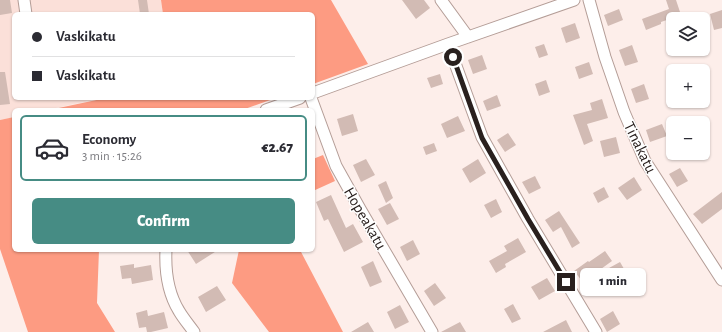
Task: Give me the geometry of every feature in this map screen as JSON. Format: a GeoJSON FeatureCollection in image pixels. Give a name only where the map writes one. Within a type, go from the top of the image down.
{"type":"FeatureCollection","features":[{"type":"Feature","properties":{"kind":"street"},"geometry":{"type":"LineString","coordinates":[[24,0],[26,12]]}},
{"type":"Feature","properties":{"kind":"street"},"geometry":{"type":"LineString","coordinates":[[441,0],[468,37]]}},
{"type":"Feature","properties":{"kind":"street"},"geometry":{"type":"LineString","coordinates":[[315,92],[574,0]]}},
{"type":"Feature","properties":{"kind":"street","name":"Tinakatu"},"geometry":{"type":"LineString","coordinates":[[589,0],[605,57],[624,112],[645,161],[722,280]]}},
{"type":"Feature","properties":{"kind":"street"},"geometry":{"type":"LineString","coordinates":[[448,44],[482,138],[528,219],[596,332]]}},
{"type":"Feature","properties":{"kind":"street"},"geometry":{"type":"LineString","coordinates":[[272,108],[294,100]]}},
{"type":"Feature","properties":{"kind":"street","name":"Hopeakatu"},"geometry":{"type":"LineString","coordinates":[[315,109],[336,166],[432,332]]}},
{"type":"Feature","properties":{"kind":"street"},"geometry":{"type":"LineString","coordinates":[[166,252],[168,281],[172,296],[179,311],[194,332]]}},
{"type":"Feature","properties":{"kind":"shaded area"},"geometry":{"type":"Polygon","coordinates":[[[0,0],[161,0],[163,12],[12,12],[12,100],[94,100],[56,108],[12,108],[12,117],[0,120],[0,0]]]}},
{"type":"Feature","properties":{"kind":"shaded area"},"geometry":{"type":"Polygon","coordinates":[[[161,0],[331,0],[368,64],[315,83],[315,12],[163,12],[161,0]]]}},
{"type":"Feature","properties":{"kind":"shaded area"},"geometry":{"type":"Polygon","coordinates":[[[96,100],[270,100],[248,108],[58,108],[96,100]]]}},
{"type":"Feature","properties":{"kind":"shaded area"},"geometry":{"type":"Polygon","coordinates":[[[12,117],[12,252],[99,252],[97,303],[115,332],[28,332],[0,249],[0,120],[12,117]]]}},
{"type":"Feature","properties":{"kind":"shaded area"},"geometry":{"type":"Polygon","coordinates":[[[323,155],[335,181],[315,190],[315,158],[323,155]]]}},
{"type":"Feature","properties":{"kind":"shaded area"},"geometry":{"type":"Polygon","coordinates":[[[239,252],[301,252],[343,332],[269,332],[232,283],[239,252]]]}},
{"type":"Feature","properties":{"kind":"building"},"geometry":{"type":"Polygon","coordinates":[[[0,0],[10,0],[12,13],[0,15],[0,0]]]}},
{"type":"Feature","properties":{"kind":"building"},"geometry":{"type":"Polygon","coordinates":[[[138,0],[147,0],[149,12],[140,12],[138,0]]]}},
{"type":"Feature","properties":{"kind":"building"},"geometry":{"type":"Polygon","coordinates":[[[402,0],[424,0],[430,8],[416,19],[402,0]]]}},
{"type":"Feature","properties":{"kind":"building"},"geometry":{"type":"Polygon","coordinates":[[[666,0],[676,0],[680,12],[666,12],[666,20],[646,30],[642,19],[669,9],[666,0]]]}},
{"type":"Feature","properties":{"kind":"building"},"geometry":{"type":"Polygon","coordinates":[[[619,9],[623,20],[608,26],[604,15],[619,9]]]}},
{"type":"Feature","properties":{"kind":"building"},"geometry":{"type":"Polygon","coordinates":[[[722,10],[722,28],[714,30],[710,14],[722,10]]]}},
{"type":"Feature","properties":{"kind":"building"},"geometry":{"type":"Polygon","coordinates":[[[575,23],[580,38],[566,43],[561,28],[575,23]]]}},
{"type":"Feature","properties":{"kind":"building"},"geometry":{"type":"Polygon","coordinates":[[[544,44],[548,55],[539,58],[535,47],[544,44]]]}},
{"type":"Feature","properties":{"kind":"building"},"geometry":{"type":"Polygon","coordinates":[[[632,45],[638,62],[625,66],[619,50],[632,45]]]}},
{"type":"Feature","properties":{"kind":"building"},"geometry":{"type":"Polygon","coordinates":[[[482,55],[487,69],[473,74],[468,60],[482,55]]]}},
{"type":"Feature","properties":{"kind":"building"},"geometry":{"type":"Polygon","coordinates":[[[589,62],[593,74],[579,79],[575,67],[589,62]]]}},
{"type":"Feature","properties":{"kind":"building"},"geometry":{"type":"Polygon","coordinates":[[[0,72],[5,72],[10,104],[0,105],[0,72]]]}},
{"type":"Feature","properties":{"kind":"building"},"geometry":{"type":"Polygon","coordinates":[[[440,74],[443,84],[431,88],[427,78],[440,74]]]}},
{"type":"Feature","properties":{"kind":"building"},"geometry":{"type":"Polygon","coordinates":[[[546,80],[550,92],[539,96],[535,84],[546,80]]]}},
{"type":"Feature","properties":{"kind":"building"},"geometry":{"type":"Polygon","coordinates":[[[644,84],[649,99],[636,103],[631,89],[644,84]]]}},
{"type":"Feature","properties":{"kind":"building"},"geometry":{"type":"Polygon","coordinates":[[[497,95],[501,106],[487,111],[483,101],[497,95]]]}},
{"type":"Feature","properties":{"kind":"building"},"geometry":{"type":"Polygon","coordinates":[[[602,99],[608,118],[587,124],[593,141],[584,145],[573,115],[592,110],[590,103],[602,99]]]}},
{"type":"Feature","properties":{"kind":"building"},"geometry":{"type":"Polygon","coordinates":[[[353,114],[358,131],[342,136],[337,119],[353,114]]]}},
{"type":"Feature","properties":{"kind":"building"},"geometry":{"type":"Polygon","coordinates":[[[458,116],[465,131],[447,138],[441,124],[458,116]]]}},
{"type":"Feature","properties":{"kind":"building"},"geometry":{"type":"Polygon","coordinates":[[[662,124],[666,136],[650,142],[646,130],[662,124]]]}},
{"type":"Feature","properties":{"kind":"building"},"geometry":{"type":"Polygon","coordinates":[[[508,133],[516,145],[505,152],[497,140],[508,133]]]}},
{"type":"Feature","properties":{"kind":"building"},"geometry":{"type":"Polygon","coordinates":[[[616,137],[620,153],[604,157],[600,141],[616,137]]]}},
{"type":"Feature","properties":{"kind":"building"},"geometry":{"type":"Polygon","coordinates":[[[434,143],[437,151],[426,155],[423,147],[434,143]]]}},
{"type":"Feature","properties":{"kind":"building"},"geometry":{"type":"Polygon","coordinates":[[[366,159],[375,175],[361,182],[353,165],[366,159]]]}},
{"type":"Feature","properties":{"kind":"building"},"geometry":{"type":"Polygon","coordinates":[[[478,159],[486,173],[470,183],[462,169],[478,159]]]}},
{"type":"Feature","properties":{"kind":"building"},"geometry":{"type":"Polygon","coordinates":[[[680,168],[688,181],[677,187],[669,174],[680,168]]]}},
{"type":"Feature","properties":{"kind":"building"},"geometry":{"type":"Polygon","coordinates":[[[535,176],[541,188],[529,194],[522,182],[535,176]]]}},
{"type":"Feature","properties":{"kind":"building"},"geometry":{"type":"Polygon","coordinates":[[[634,177],[642,190],[627,200],[618,188],[634,177]]]}},
{"type":"Feature","properties":{"kind":"building"},"geometry":{"type":"Polygon","coordinates":[[[386,181],[393,198],[386,203],[378,185],[386,181]]]}},
{"type":"Feature","properties":{"kind":"building"},"geometry":{"type":"Polygon","coordinates":[[[604,187],[609,197],[598,203],[593,193],[604,187]]]}},
{"type":"Feature","properties":{"kind":"building"},"geometry":{"type":"Polygon","coordinates":[[[722,192],[722,209],[702,224],[693,214],[722,192]]]}},
{"type":"Feature","properties":{"kind":"building"},"geometry":{"type":"Polygon","coordinates":[[[331,195],[346,228],[353,224],[363,242],[344,252],[328,219],[324,221],[316,202],[331,195]]]}},
{"type":"Feature","properties":{"kind":"building"},"geometry":{"type":"Polygon","coordinates":[[[496,199],[502,212],[491,218],[484,205],[496,199]]]}},
{"type":"Feature","properties":{"kind":"building"},"geometry":{"type":"Polygon","coordinates":[[[390,203],[399,219],[387,225],[378,209],[390,203]]]}},
{"type":"Feature","properties":{"kind":"building"},"geometry":{"type":"Polygon","coordinates":[[[559,211],[580,243],[572,248],[561,227],[553,232],[545,220],[559,211]]]}},
{"type":"Feature","properties":{"kind":"building"},"geometry":{"type":"Polygon","coordinates":[[[518,238],[526,252],[505,264],[506,267],[496,273],[489,261],[507,251],[504,246],[518,238]]]}},
{"type":"Feature","properties":{"kind":"building"},"geometry":{"type":"Polygon","coordinates":[[[413,240],[420,254],[407,261],[400,247],[413,240]]]}},
{"type":"Feature","properties":{"kind":"building"},"geometry":{"type":"Polygon","coordinates":[[[605,251],[612,261],[583,282],[574,271],[605,251]]]}},
{"type":"Feature","properties":{"kind":"building"},"geometry":{"type":"Polygon","coordinates":[[[188,252],[215,252],[196,264],[188,252]]]}},
{"type":"Feature","properties":{"kind":"building"},"geometry":{"type":"Polygon","coordinates":[[[373,261],[382,282],[370,287],[361,267],[373,261]]]}},
{"type":"Feature","properties":{"kind":"building"},"geometry":{"type":"Polygon","coordinates":[[[620,262],[627,274],[616,280],[609,268],[620,262]]]}},
{"type":"Feature","properties":{"kind":"building"},"geometry":{"type":"Polygon","coordinates":[[[134,264],[134,268],[151,265],[153,280],[132,284],[131,278],[122,279],[120,266],[134,264]]]}},
{"type":"Feature","properties":{"kind":"building"},"geometry":{"type":"Polygon","coordinates":[[[547,278],[555,291],[539,300],[531,287],[547,278]]]}},
{"type":"Feature","properties":{"kind":"building"},"geometry":{"type":"Polygon","coordinates":[[[435,283],[446,298],[434,306],[424,291],[435,283]]]}},
{"type":"Feature","properties":{"kind":"building"},"geometry":{"type":"Polygon","coordinates":[[[217,286],[226,300],[206,312],[198,297],[217,286]]]}},
{"type":"Feature","properties":{"kind":"building"},"geometry":{"type":"Polygon","coordinates":[[[513,304],[521,319],[512,323],[504,309],[513,304]]]}},
{"type":"Feature","properties":{"kind":"building"},"geometry":{"type":"Polygon","coordinates":[[[400,305],[409,322],[395,329],[387,312],[400,305]]]}},
{"type":"Feature","properties":{"kind":"building"},"geometry":{"type":"Polygon","coordinates":[[[147,310],[148,316],[164,312],[168,328],[147,332],[146,327],[139,328],[136,313],[147,310]]]}},
{"type":"Feature","properties":{"kind":"building"},"geometry":{"type":"Polygon","coordinates":[[[613,311],[620,324],[607,332],[600,319],[613,311]]]}},
{"type":"Feature","properties":{"kind":"building"},"geometry":{"type":"Polygon","coordinates":[[[566,320],[572,332],[543,332],[566,320]]]}},
{"type":"Feature","properties":{"kind":"building"},"geometry":{"type":"Polygon","coordinates":[[[368,322],[374,332],[351,332],[368,322]]]}},
{"type":"Feature","properties":{"kind":"building"},"geometry":{"type":"Polygon","coordinates":[[[460,322],[466,332],[441,332],[460,322]]]}},
{"type":"Feature","properties":{"kind":"route"},"geometry":{"type":"LineString","coordinates":[[453,57],[482,138],[566,282]]}}]}
